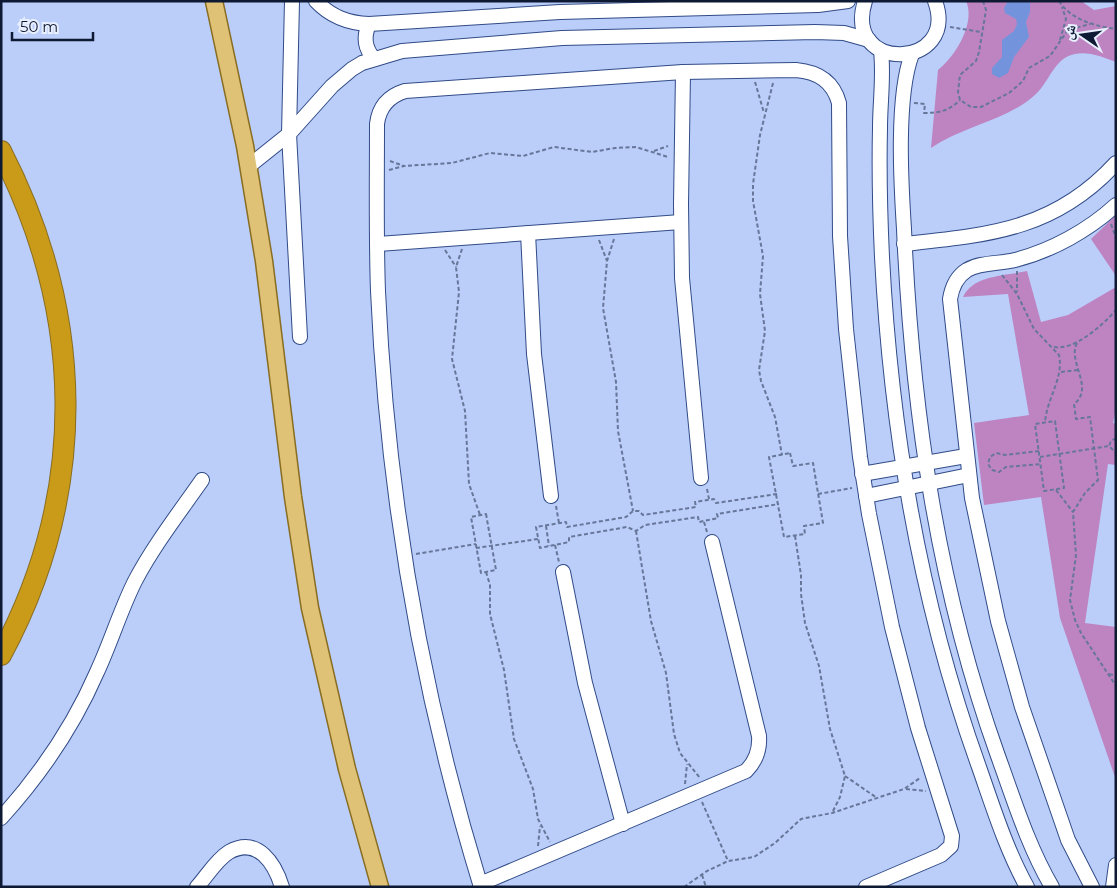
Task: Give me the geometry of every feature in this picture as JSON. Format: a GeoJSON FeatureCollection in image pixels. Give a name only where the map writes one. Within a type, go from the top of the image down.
{"type":"FeatureCollection","features":[{"type":"Feature","properties":{"kind":"highway"},"geometry":{"type":"LineString","coordinates":[[1,151],[23,196],[52,283],[63,344],[67,406],[63,468],[51,530],[34,585],[1,655]]}},
{"type":"Feature","properties":{"kind":"main road"},"geometry":{"type":"LineString","coordinates":[[214,1],[249,166],[272,314],[293,497],[310,608],[347,769],[380,887]]}},
{"type":"Feature","properties":{"kind":"street"},"geometry":{"type":"LineString","coordinates":[[292,1],[289,134],[300,337]]}},
{"type":"Feature","properties":{"kind":"street"},"geometry":{"type":"LineString","coordinates":[[316,1],[325,10],[341,19],[369,24],[560,12],[818,5],[848,1]]}},
{"type":"Feature","properties":{"kind":"street"},"geometry":{"type":"LineString","coordinates":[[865,1],[862,25],[869,40],[881,51],[896,56],[912,54],[931,39],[938,25],[938,8],[935,1]]}},
{"type":"Feature","properties":{"kind":"street"},"geometry":{"type":"LineString","coordinates":[[369,24],[365,39],[366,46],[374,59]]}},
{"type":"Feature","properties":{"kind":"street"},"geometry":{"type":"LineString","coordinates":[[249,166],[289,134],[341,77],[357,66],[402,51],[562,38],[830,32],[869,40]]}},
{"type":"Feature","properties":{"kind":"street"},"geometry":{"type":"LineString","coordinates":[[881,51],[879,166],[881,249],[890,370],[906,488],[929,602],[956,703],[1003,834],[1027,887]]}},
{"type":"Feature","properties":{"kind":"street"},"geometry":{"type":"LineString","coordinates":[[912,54],[905,80],[904,103],[902,165],[904,244],[912,367],[928,484],[954,612],[978,700],[1024,829],[1052,887]]}},
{"type":"Feature","properties":{"kind":"street"},"geometry":{"type":"LineString","coordinates":[[712,542],[760,742],[755,760],[746,771],[481,885],[437,720],[406,556],[383,370],[378,244],[377,124],[381,110],[389,99],[406,91],[683,72],[776,70],[813,72],[826,80],[837,97],[840,236],[846,329],[864,486],[892,627],[952,836],[948,849],[941,855],[866,887]]}},
{"type":"Feature","properties":{"kind":"street"},"geometry":{"type":"LineString","coordinates":[[683,72],[681,222],[685,322],[701,478]]}},
{"type":"Feature","properties":{"kind":"street"},"geometry":{"type":"LineString","coordinates":[[904,244],[980,236],[1023,225],[1047,216],[1077,198],[1104,176],[1116,163]]}},
{"type":"Feature","properties":{"kind":"street"},"geometry":{"type":"LineString","coordinates":[[1092,887],[1068,840],[1009,664],[987,577],[966,456],[951,292],[957,279],[968,270],[1018,259],[1074,235],[1116,205]]}},
{"type":"Feature","properties":{"kind":"street"},"geometry":{"type":"LineString","coordinates":[[378,244],[681,222]]}},
{"type":"Feature","properties":{"kind":"street"},"geometry":{"type":"LineString","coordinates":[[528,233],[534,354],[551,496]]}},
{"type":"Feature","properties":{"kind":"street"},"geometry":{"type":"LineString","coordinates":[[864,486],[903,467],[966,456]]}},
{"type":"Feature","properties":{"kind":"street"},"geometry":{"type":"LineString","coordinates":[[864,486],[906,488],[969,475]]}},
{"type":"Feature","properties":{"kind":"street"},"geometry":{"type":"LineString","coordinates":[[1,818],[41,768],[74,718],[96,675],[136,581],[158,544],[202,480]]}},
{"type":"Feature","properties":{"kind":"street"},"geometry":{"type":"LineString","coordinates":[[563,572],[585,683],[623,824]]}},
{"type":"Feature","properties":{"kind":"street"},"geometry":{"type":"LineString","coordinates":[[197,887],[220,860],[230,852],[242,848],[254,850],[265,855],[273,864],[282,887]]}},
{"type":"Feature","properties":{"kind":"street"},"geometry":{"type":"LineString","coordinates":[[1113,887],[1116,865]]}},
{"type":"Feature","properties":{"kind":"path"},"geometry":{"type":"LineString","coordinates":[[982,1],[986,10],[978,56],[974,63],[963,71],[959,78],[958,92],[960,100],[971,107],[981,107],[1008,93],[1023,82],[1029,68],[1050,56],[1068,30],[1090,24]]}},
{"type":"Feature","properties":{"kind":"path"},"geometry":{"type":"LineString","coordinates":[[1059,1],[1090,24],[1116,29]]}},
{"type":"Feature","properties":{"kind":"path"},"geometry":{"type":"LineString","coordinates":[[1059,42],[1066,19],[1062,5]]}},
{"type":"Feature","properties":{"kind":"path"},"geometry":{"type":"LineString","coordinates":[[938,25],[981,32]]}},
{"type":"Feature","properties":{"kind":"path"},"geometry":{"type":"LineString","coordinates":[[776,70],[756,151],[753,201],[763,256],[760,294],[765,331],[759,370],[761,382],[775,417],[782,455]]}},
{"type":"Feature","properties":{"kind":"path"},"geometry":{"type":"LineString","coordinates":[[752,71],[765,115]]}},
{"type":"Feature","properties":{"kind":"path"},"geometry":{"type":"LineString","coordinates":[[904,103],[925,104],[924,113],[937,113],[949,110],[960,100]]}},
{"type":"Feature","properties":{"kind":"path"},"geometry":{"type":"LineString","coordinates":[[654,151],[668,146]]}},
{"type":"Feature","properties":{"kind":"path"},"geometry":{"type":"LineString","coordinates":[[377,174],[404,166],[452,163],[490,153],[523,156],[554,147],[592,152],[626,147],[654,151],[668,156]]}},
{"type":"Feature","properties":{"kind":"path"},"geometry":{"type":"LineString","coordinates":[[377,157],[404,166]]}},
{"type":"Feature","properties":{"kind":"path"},"geometry":{"type":"LineString","coordinates":[[618,227],[607,261],[603,308],[616,382],[618,431],[633,511]]}},
{"type":"Feature","properties":{"kind":"path"},"geometry":{"type":"LineString","coordinates":[[594,228],[607,261]]}},
{"type":"Feature","properties":{"kind":"path"},"geometry":{"type":"LineString","coordinates":[[466,238],[456,268],[459,292],[452,359],[466,411],[469,484],[480,516]]}},
{"type":"Feature","properties":{"kind":"path"},"geometry":{"type":"LineString","coordinates":[[438,240],[456,268]]}},
{"type":"Feature","properties":{"kind":"path"},"geometry":{"type":"LineString","coordinates":[[1017,294],[1018,259]]}},
{"type":"Feature","properties":{"kind":"path"},"geometry":{"type":"LineString","coordinates":[[990,264],[1004,276],[1017,294],[1034,329],[1054,347],[1059,355],[1060,372],[1049,400],[1045,422]]}},
{"type":"Feature","properties":{"kind":"path"},"geometry":{"type":"LineString","coordinates":[[1054,347],[1065,347],[1077,343],[1116,310]]}},
{"type":"Feature","properties":{"kind":"path"},"geometry":{"type":"LineString","coordinates":[[1073,512],[1085,493],[1098,480],[1090,417],[1076,419],[1074,404],[1079,398],[1082,381],[1074,354],[1077,343]]}},
{"type":"Feature","properties":{"kind":"path"},"geometry":{"type":"LineString","coordinates":[[1060,372],[1078,370]]}},
{"type":"Feature","properties":{"kind":"path"},"geometry":{"type":"LineString","coordinates":[[1055,421],[1064,488],[1044,491],[1039,451],[1035,424],[1055,421]]}},
{"type":"Feature","properties":{"kind":"path"},"geometry":{"type":"LineString","coordinates":[[1109,446],[1111,441],[1116,438]]}},
{"type":"Feature","properties":{"kind":"path"},"geometry":{"type":"LineString","coordinates":[[1040,458],[1109,446]]}},
{"type":"Feature","properties":{"kind":"path"},"geometry":{"type":"LineString","coordinates":[[1109,446],[1116,453]]}},
{"type":"Feature","properties":{"kind":"path"},"geometry":{"type":"LineString","coordinates":[[1039,451],[1005,455],[996,453],[990,457],[988,464],[992,470],[999,472],[1006,467],[1041,464]]}},
{"type":"Feature","properties":{"kind":"path"},"geometry":{"type":"LineString","coordinates":[[790,453],[793,466],[813,463],[823,523],[804,526],[805,534],[784,537],[769,457],[782,455],[790,453]]}},
{"type":"Feature","properties":{"kind":"path"},"geometry":{"type":"LineString","coordinates":[[818,494],[864,486]]}},
{"type":"Feature","properties":{"kind":"path"},"geometry":{"type":"LineString","coordinates":[[1055,489],[1073,512],[1076,539],[1070,593],[1073,614],[1088,646],[1116,686]]}},
{"type":"Feature","properties":{"kind":"path"},"geometry":{"type":"LineString","coordinates":[[636,531],[627,528],[568,537],[570,542],[540,548],[536,527],[566,522],[567,527],[626,517],[633,511],[639,511],[643,515],[696,507],[695,502],[714,498],[716,503],[777,494]]}},
{"type":"Feature","properties":{"kind":"path"},"geometry":{"type":"LineString","coordinates":[[636,531],[645,525],[698,517],[699,522],[718,518],[717,514],[779,504]]}},
{"type":"Feature","properties":{"kind":"path"},"geometry":{"type":"LineString","coordinates":[[486,514],[496,570],[481,573],[470,517],[480,516],[486,514]]}},
{"type":"Feature","properties":{"kind":"path"},"geometry":{"type":"LineString","coordinates":[[546,525],[549,546]]}},
{"type":"Feature","properties":{"kind":"path"},"geometry":{"type":"LineString","coordinates":[[636,531],[651,621],[666,673],[674,734],[680,753],[703,790],[728,861]]}},
{"type":"Feature","properties":{"kind":"path"},"geometry":{"type":"LineString","coordinates":[[795,536],[802,575],[801,594],[804,623],[819,666],[830,729],[845,776],[840,797],[832,813]]}},
{"type":"Feature","properties":{"kind":"path"},"geometry":{"type":"LineString","coordinates":[[476,548],[538,539]]}},
{"type":"Feature","properties":{"kind":"path"},"geometry":{"type":"LineString","coordinates":[[406,556],[476,544]]}},
{"type":"Feature","properties":{"kind":"path"},"geometry":{"type":"LineString","coordinates":[[486,572],[490,585],[490,614],[504,670],[512,728],[518,751],[533,789],[540,826],[537,860]]}},
{"type":"Feature","properties":{"kind":"path"},"geometry":{"type":"LineString","coordinates":[[1109,674],[1116,676]]}},
{"type":"Feature","properties":{"kind":"path"},"geometry":{"type":"LineString","coordinates":[[683,798],[687,764]]}},
{"type":"Feature","properties":{"kind":"path"},"geometry":{"type":"LineString","coordinates":[[684,887],[728,861],[754,857],[775,843],[801,819],[832,813],[904,789],[932,771]]}},
{"type":"Feature","properties":{"kind":"path"},"geometry":{"type":"LineString","coordinates":[[845,776],[877,798]]}},
{"type":"Feature","properties":{"kind":"path"},"geometry":{"type":"LineString","coordinates":[[904,789],[938,792]]}},
{"type":"Feature","properties":{"kind":"path"},"geometry":{"type":"LineString","coordinates":[[540,826],[555,852]]}},
{"type":"Feature","properties":{"kind":"path"},"geometry":{"type":"LineString","coordinates":[[702,875],[706,887]]}},
{"type":"Feature","properties":{"kind":"shaded area"},"geometry":{"type":"Polygon","coordinates":[[[966,1],[1081,1],[1094,10],[1116,6],[1116,62],[1085,53],[1068,56],[1057,65],[1041,89],[1025,103],[999,117],[944,140],[931,148],[938,70],[951,57],[962,39],[968,19],[966,1]]]}},
{"type":"Feature","properties":{"kind":"shaded area"},"geometry":{"type":"Polygon","coordinates":[[[1116,215],[1116,276],[1091,239],[1116,215]]]}},
{"type":"Feature","properties":{"kind":"shaded area"},"geometry":{"type":"Polygon","coordinates":[[[1027,271],[1041,322],[1068,315],[1116,287],[1116,409],[1113,423],[1116,424],[1116,465],[1108,464],[1085,623],[1116,627],[1116,780],[1060,618],[1041,497],[984,505],[974,423],[1029,415],[1008,294],[963,297],[974,284],[982,280],[1027,271]]]}},
{"type":"Feature","properties":{"kind":"water"},"geometry":{"type":"Polygon","coordinates":[[[1008,1],[1030,1],[1030,12],[1026,22],[1029,37],[1014,57],[1008,73],[999,78],[992,74],[992,68],[1002,57],[1002,40],[1014,31],[1017,24],[1016,19],[1005,13],[1004,8],[1008,1]]]}}]}
